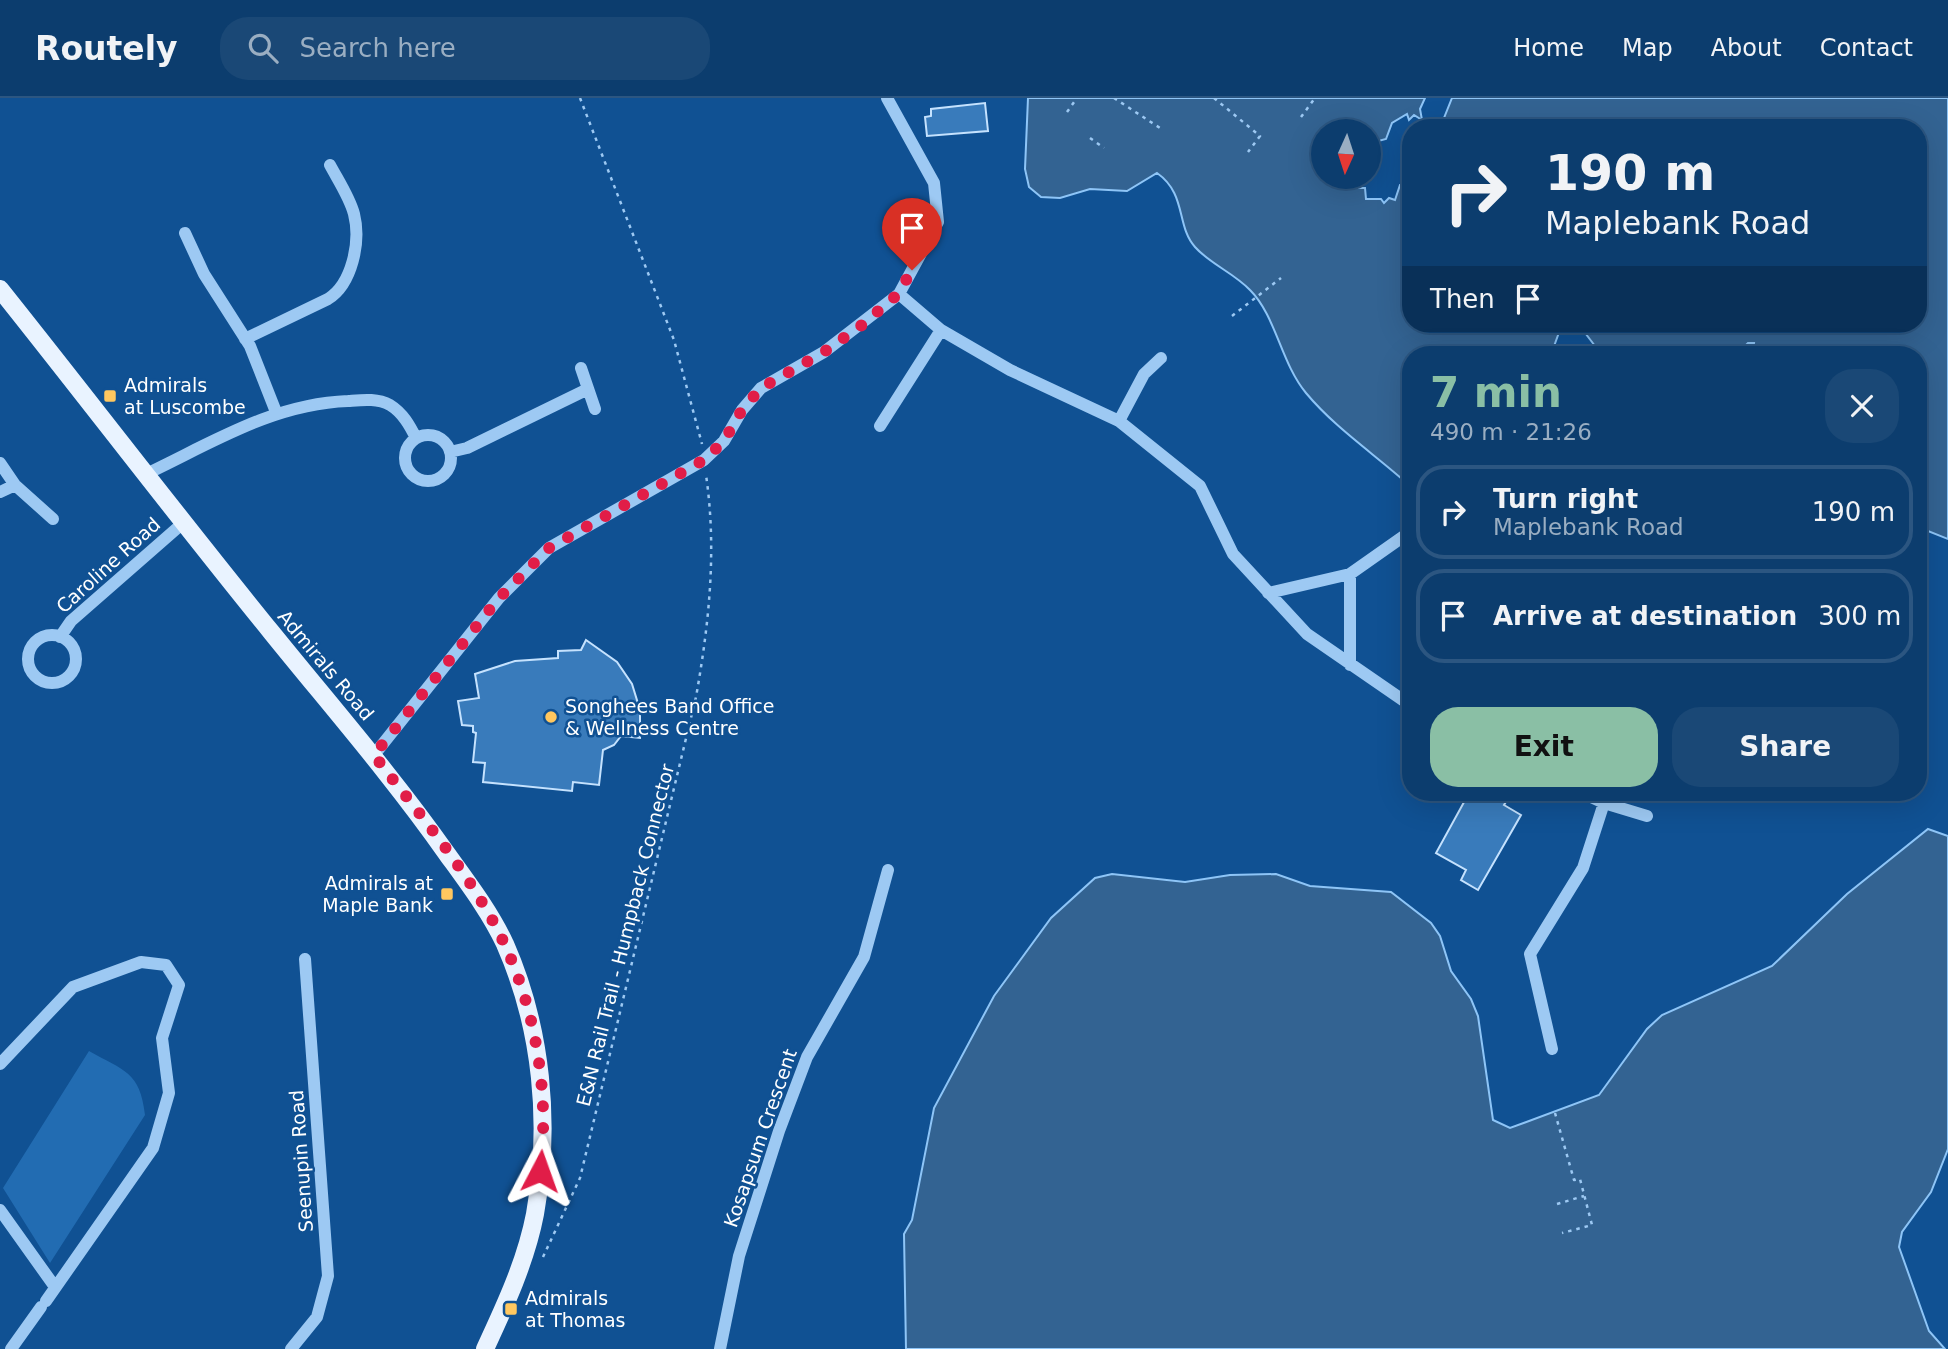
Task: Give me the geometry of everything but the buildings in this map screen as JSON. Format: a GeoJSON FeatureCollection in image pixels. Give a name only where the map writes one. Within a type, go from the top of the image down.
{"type":"FeatureCollection","features":[{"type":"Feature","properties":{"kind":"main road","name":"Admirals Road"},"geometry":{"type":"LineString","coordinates":[[0,289],[144,475],[374,755],[483,905],[503,941],[528,1008],[541,1075],[543,1148],[534,1216],[511,1292],[485,1349]]}},
{"type":"Feature","properties":{"kind":"street"},"geometry":{"type":"LineString","coordinates":[[374,755],[499,598],[549,548],[704,460],[724,441],[742,410],[761,388],[824,352],[898,294],[938,222],[934,183],[887,98]]}},
{"type":"Feature","properties":{"kind":"street"},"geometry":{"type":"LineString","coordinates":[[245,339],[328,299],[338,292],[345,281],[355,242],[355,220],[330,165]]}},
{"type":"Feature","properties":{"kind":"street"},"geometry":{"type":"LineString","coordinates":[[186,233],[204,274],[245,339],[276,412]]}},
{"type":"Feature","properties":{"kind":"street"},"geometry":{"type":"LineString","coordinates":[[898,294],[941,330],[1033,383],[1119,421],[1200,486],[1233,554],[1268,593],[1307,634],[1402,700]]}},
{"type":"Feature","properties":{"kind":"street"},"geometry":{"type":"LineString","coordinates":[[880,426],[941,330]]}},
{"type":"Feature","properties":{"kind":"street"},"geometry":{"type":"LineString","coordinates":[[1119,421],[1144,374],[1161,358]]}},
{"type":"Feature","properties":{"kind":"street"},"geometry":{"type":"LineString","coordinates":[[581,368],[595,409]]}},
{"type":"Feature","properties":{"kind":"street"},"geometry":{"type":"LineString","coordinates":[[450,452],[467,448],[588,389]]}},
{"type":"Feature","properties":{"kind":"street"},"geometry":{"type":"LineString","coordinates":[[144,475],[276,412],[312,403],[374,400],[397,410],[416,438]]}},
{"type":"Feature","properties":{"kind":"street"},"geometry":{"type":"LineString","coordinates":[[425,435],[439,438],[450,452],[451,462],[444,475],[436,480],[421,481],[412,476],[405,464],[407,449],[416,438],[425,435]]}},
{"type":"Feature","properties":{"kind":"street"},"geometry":{"type":"LineString","coordinates":[[0,463],[15,485],[53,519]]}},
{"type":"Feature","properties":{"kind":"street"},"geometry":{"type":"LineString","coordinates":[[0,492],[15,485]]}},
{"type":"Feature","properties":{"kind":"street","name":"Caroline Road"},"geometry":{"type":"LineString","coordinates":[[60,637],[71,621],[183,523]]}},
{"type":"Feature","properties":{"kind":"street"},"geometry":{"type":"LineString","coordinates":[[1268,593],[1350,574],[1402,537]]}},
{"type":"Feature","properties":{"kind":"street"},"geometry":{"type":"LineString","coordinates":[[1350,574],[1350,665]]}},
{"type":"Feature","properties":{"kind":"street"},"geometry":{"type":"LineString","coordinates":[[1600,801],[1647,816]]}},
{"type":"Feature","properties":{"kind":"street"},"geometry":{"type":"LineString","coordinates":[[1552,1049],[1530,954],[1583,868],[1604,803]]}},
{"type":"Feature","properties":{"kind":"street","name":"Kosapsum Crescent"},"geometry":{"type":"LineString","coordinates":[[720,1349],[739,1256],[779,1131],[807,1057],[864,957],[888,870]]}},
{"type":"Feature","properties":{"kind":"street","name":"Seenupin Road"},"geometry":{"type":"LineString","coordinates":[[291,1349],[317,1317],[328,1276],[305,959]]}},
{"type":"Feature","properties":{"kind":"street"},"geometry":{"type":"LineString","coordinates":[[0,1064],[73,987],[141,961],[166,965],[179,985],[162,1038],[169,1093],[153,1148],[12,1349]]}},
{"type":"Feature","properties":{"kind":"street"},"geometry":{"type":"LineString","coordinates":[[0,1210],[55,1287]]}},
{"type":"Feature","properties":{"kind":"path"},"geometry":{"type":"LineString","coordinates":[[580,98],[674,340],[694,406],[703,451]]}},
{"type":"Feature","properties":{"kind":"path"},"geometry":{"type":"LineString","coordinates":[[1067,112],[1077,98]]}},
{"type":"Feature","properties":{"kind":"path"},"geometry":{"type":"LineString","coordinates":[[1114,98],[1160,128]]}},
{"type":"Feature","properties":{"kind":"path"},"geometry":{"type":"LineString","coordinates":[[1214,98],[1260,136],[1248,152]]}},
{"type":"Feature","properties":{"kind":"path"},"geometry":{"type":"LineString","coordinates":[[1301,117],[1315,98]]}},
{"type":"Feature","properties":{"kind":"path"},"geometry":{"type":"LineString","coordinates":[[1090,138],[1104,148]]}},
{"type":"Feature","properties":{"kind":"path"},"geometry":{"type":"LineString","coordinates":[[1232,316],[1281,278]]}},
{"type":"Feature","properties":{"kind":"path","name":"E&N Rail Trail - Humpback Connector"},"geometry":{"type":"LineString","coordinates":[[538,1267],[580,1178],[696,697],[706,644],[711,581],[705,468]]}},
{"type":"Feature","properties":{"kind":"path"},"geometry":{"type":"LineString","coordinates":[[1555,1113],[1574,1180],[1580,1179],[1592,1225],[1562,1233]]}},
{"type":"Feature","properties":{"kind":"path"},"geometry":{"type":"LineString","coordinates":[[1557,1204],[1584,1196]]}},
{"type":"Feature","properties":{"kind":"shaded area"},"geometry":{"type":"Polygon","coordinates":[[[1028,98],[1425,98],[1420,109],[1422,119],[1414,115],[1409,119],[1407,114],[1392,123],[1386,139],[1381,140],[1381,119],[1311,119],[1311,189],[1365,189],[1366,199],[1381,199],[1384,203],[1389,198],[1395,200],[1402,185],[1402,333],[1559,333],[1554,346],[1402,346],[1402,479],[1343,430],[1306,393],[1290,368],[1273,326],[1259,301],[1244,284],[1195,247],[1185,230],[1173,190],[1157,173],[1127,191],[1090,189],[1060,198],[1041,197],[1029,187],[1025,169],[1028,98]]]}},
{"type":"Feature","properties":{"kind":"shaded area"},"geometry":{"type":"Polygon","coordinates":[[[1452,98],[1948,98],[1948,539],[1927,531],[1927,346],[1754,346],[1754,343],[1748,343],[1745,346],[1595,346],[1585,333],[1927,333],[1927,119],[1444,119],[1452,98]]]}},
{"type":"Feature","properties":{"kind":"shaded area"},"geometry":{"type":"Polygon","coordinates":[[[1928,829],[1948,836],[1948,1149],[1931,1192],[1902,1232],[1899,1247],[1929,1331],[1945,1349],[906,1349],[904,1234],[912,1220],[934,1108],[994,996],[1051,918],[1095,878],[1112,874],[1185,882],[1230,875],[1276,874],[1310,886],[1391,892],[1431,923],[1440,936],[1451,971],[1471,999],[1478,1016],[1493,1120],[1510,1128],[1599,1095],[1647,1029],[1662,1015],[1772,966],[1847,894],[1928,829]]]}},
{"type":"Feature","properties":{"kind":"shaded area"},"geometry":{"type":"Polygon","coordinates":[[[89,1051],[128,1074],[139,1089],[145,1115],[50,1263],[3,1188],[89,1051]]]}},
{"type":"Feature","properties":{"kind":"place","name":"Admirals at Luscombe"},"geometry":{"type":"Point","coordinates":[110,396]}},
{"type":"Feature","properties":{"kind":"place","name":"Songhees Band Office & Wellness Centre"},"geometry":{"type":"Point","coordinates":[551,717]}},
{"type":"Feature","properties":{"kind":"place","name":"Admirals at Maple Bank"},"geometry":{"type":"Point","coordinates":[447,894]}},
{"type":"Feature","properties":{"kind":"place","name":"Admirals at Thomas"},"geometry":{"type":"Point","coordinates":[511,1309]}},
{"type":"Feature","properties":{"kind":"route"},"geometry":{"type":"LineString","coordinates":[[540,1171],[543,1148],[541,1075],[528,1008],[517,973],[483,905],[374,755],[499,598],[549,548],[704,460],[724,441],[742,410],[761,388],[824,352],[862,325],[898,294],[912,270]]}}]}
